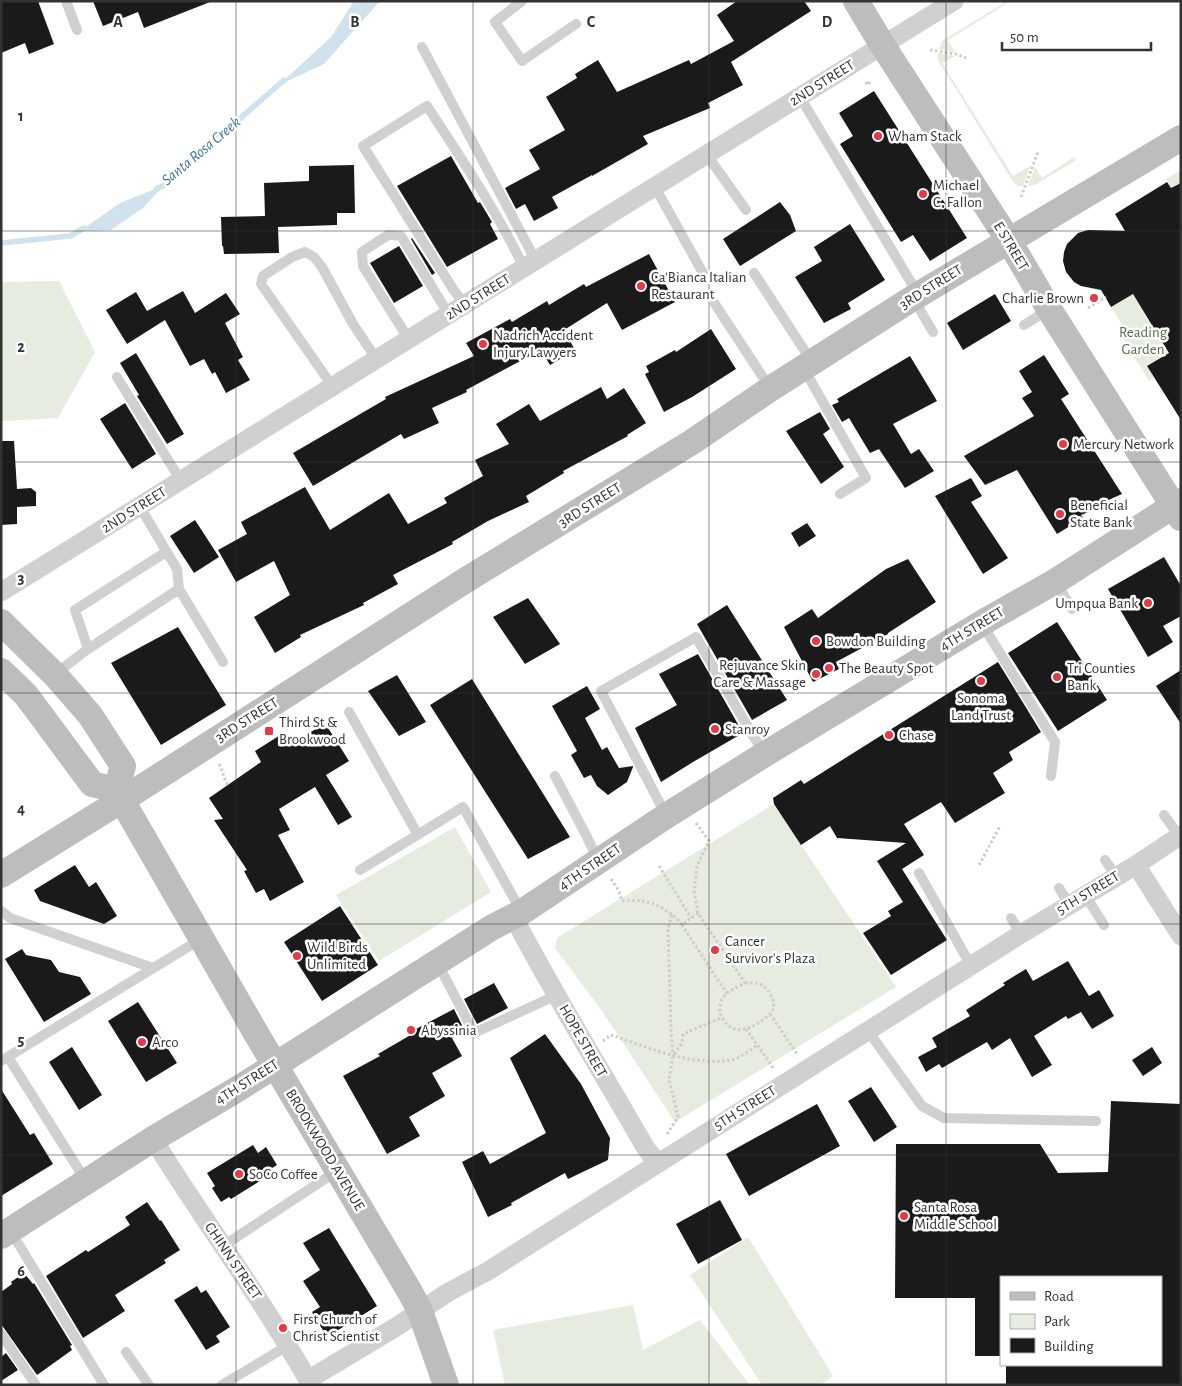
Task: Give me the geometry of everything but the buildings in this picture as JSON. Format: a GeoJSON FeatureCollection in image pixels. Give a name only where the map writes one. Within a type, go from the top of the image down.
{"type":"FeatureCollection","features":[{"type":"Feature","properties":{"kind":"street","name":"E STREET"},"geometry":{"type":"LineString","coordinates":[[856,1],[883,46],[1009,240],[1049,309],[1178,508]]}},
{"type":"Feature","properties":{"kind":"street","name":"2ND STREET"},"geometry":{"type":"LineString","coordinates":[[1,592],[954,1]]}},
{"type":"Feature","properties":{"kind":"street","name":"3RD STREET"},"geometry":{"type":"LineString","coordinates":[[1,875],[119,795],[692,442],[770,389],[916,296],[1180,139]]}},
{"type":"Feature","properties":{"kind":"street","name":"4TH STREET"},"geometry":{"type":"LineString","coordinates":[[6,1233],[153,1138],[236,1090],[491,928],[518,914],[675,810],[765,754],[1178,508]]}},
{"type":"Feature","properties":{"kind":"street"},"geometry":{"type":"LineString","coordinates":[[1,622],[55,675],[90,715],[123,766],[119,795],[92,784],[26,695],[1,671]]}},
{"type":"Feature","properties":{"kind":"street","name":"BROOKWOOD AVENUE"},"geometry":{"type":"LineString","coordinates":[[119,795],[274,1065],[410,1292],[420,1311],[446,1385]]}},
{"type":"Feature","properties":{"kind":"street","name":"5TH STREET"},"geometry":{"type":"LineString","coordinates":[[308,1382],[447,1293],[488,1271],[1021,934],[1136,865],[1180,835]]}},
{"type":"Feature","properties":{"kind":"street"},"geometry":{"type":"LineString","coordinates":[[1136,865],[1181,936]]}},
{"type":"Feature","properties":{"kind":"street","name":"HOPE STREET"},"geometry":{"type":"LineString","coordinates":[[518,914],[532,952],[657,1163]]}},
{"type":"Feature","properties":{"kind":"street","name":"CHINN STREET"},"geometry":{"type":"LineString","coordinates":[[153,1138],[177,1178],[289,1345],[308,1382]]}},
{"type":"Feature","properties":{"kind":"lane"},"geometry":{"type":"LineString","coordinates":[[66,1],[77,30]]}},
{"type":"Feature","properties":{"kind":"lane"},"geometry":{"type":"LineString","coordinates":[[522,1],[496,22],[522,61],[576,24]]}},
{"type":"Feature","properties":{"kind":"lane"},"geometry":{"type":"LineString","coordinates":[[422,47],[530,264]]}},
{"type":"Feature","properties":{"kind":"lane"},"geometry":{"type":"LineString","coordinates":[[800,97],[916,296],[933,332]]}},
{"type":"Feature","properties":{"kind":"lane"},"geometry":{"type":"LineString","coordinates":[[465,305],[363,146],[427,106],[505,229],[530,264]]}},
{"type":"Feature","properties":{"kind":"lane"},"geometry":{"type":"LineString","coordinates":[[706,155],[746,210]]}},
{"type":"Feature","properties":{"kind":"lane"},"geometry":{"type":"LineString","coordinates":[[655,187],[703,273]]}},
{"type":"Feature","properties":{"kind":"lane"},"geometry":{"type":"LineString","coordinates":[[408,340],[364,266],[362,252],[388,234],[400,236],[449,315]]}},
{"type":"Feature","properties":{"kind":"lane"},"geometry":{"type":"LineString","coordinates":[[333,387],[261,284],[263,276],[292,257],[305,252],[314,257],[322,267],[352,324],[377,360]]}},
{"type":"Feature","properties":{"kind":"lane"},"geometry":{"type":"LineString","coordinates":[[754,273],[808,365],[866,478],[840,494]]}},
{"type":"Feature","properties":{"kind":"lane"},"geometry":{"type":"LineString","coordinates":[[715,304],[770,389]]}},
{"type":"Feature","properties":{"kind":"lane"},"geometry":{"type":"LineString","coordinates":[[1024,325],[1049,309]]}},
{"type":"Feature","properties":{"kind":"lane"},"geometry":{"type":"LineString","coordinates":[[117,377],[181,481]]}},
{"type":"Feature","properties":{"kind":"lane"},"geometry":{"type":"LineString","coordinates":[[140,507],[177,569],[179,589],[223,662]]}},
{"type":"Feature","properties":{"kind":"lane"},"geometry":{"type":"LineString","coordinates":[[88,649],[75,610],[166,552]]}},
{"type":"Feature","properties":{"kind":"lane"},"geometry":{"type":"LineString","coordinates":[[1056,582],[1072,609]]}},
{"type":"Feature","properties":{"kind":"lane"},"geometry":{"type":"LineString","coordinates":[[55,675],[88,649],[179,589]]}},
{"type":"Feature","properties":{"kind":"lane"},"geometry":{"type":"LineString","coordinates":[[982,623],[1055,742],[1051,776]]}},
{"type":"Feature","properties":{"kind":"lane"},"geometry":{"type":"LineString","coordinates":[[675,810],[601,691],[696,637],[765,754]]}},
{"type":"Feature","properties":{"kind":"lane"},"geometry":{"type":"LineString","coordinates":[[350,712],[418,835]]}},
{"type":"Feature","properties":{"kind":"lane"},"geometry":{"type":"LineString","coordinates":[[555,776],[599,860]]}},
{"type":"Feature","properties":{"kind":"lane"},"geometry":{"type":"LineString","coordinates":[[360,870],[463,807],[518,914]]}},
{"type":"Feature","properties":{"kind":"lane"},"geometry":{"type":"LineString","coordinates":[[1164,815],[1180,835]]}},
{"type":"Feature","properties":{"kind":"lane"},"geometry":{"type":"LineString","coordinates":[[1104,860],[1116,876]]}},
{"type":"Feature","properties":{"kind":"lane"},"geometry":{"type":"LineString","coordinates":[[919,873],[971,966]]}},
{"type":"Feature","properties":{"kind":"lane"},"geometry":{"type":"LineString","coordinates":[[1059,888],[1077,900],[1104,925]]}},
{"type":"Feature","properties":{"kind":"lane"},"geometry":{"type":"LineString","coordinates":[[1,910],[10,918],[152,968]]}},
{"type":"Feature","properties":{"kind":"lane"},"geometry":{"type":"LineString","coordinates":[[1011,918],[1021,934]]}},
{"type":"Feature","properties":{"kind":"lane"},"geometry":{"type":"LineString","coordinates":[[87,1182],[5,1059],[201,938]]}},
{"type":"Feature","properties":{"kind":"lane"},"geometry":{"type":"LineString","coordinates":[[437,962],[474,1033],[557,995]]}},
{"type":"Feature","properties":{"kind":"lane"},"geometry":{"type":"LineString","coordinates":[[868,1031],[922,1106],[944,1118],[1096,1121]]}},
{"type":"Feature","properties":{"kind":"lane"},"geometry":{"type":"LineString","coordinates":[[223,1246],[338,1171]]}},
{"type":"Feature","properties":{"kind":"lane"},"geometry":{"type":"LineString","coordinates":[[6,1233],[104,1385]]}},
{"type":"Feature","properties":{"kind":"lane"},"geometry":{"type":"LineString","coordinates":[[1,1334],[36,1385]]}},
{"type":"Feature","properties":{"kind":"lane"},"geometry":{"type":"LineString","coordinates":[[222,1385],[289,1345]]}},
{"type":"Feature","properties":{"kind":"lane"},"geometry":{"type":"LineString","coordinates":[[126,1352],[149,1385]]}},
{"type":"Feature","properties":{"kind":"path"},"geometry":{"type":"LineString","coordinates":[[930,50],[956,54],[966,58]]}},
{"type":"Feature","properties":{"kind":"path"},"geometry":{"type":"LineString","coordinates":[[866,82],[867,85],[870,82]]}},
{"type":"Feature","properties":{"kind":"path"},"geometry":{"type":"LineString","coordinates":[[1021,197],[1038,152]]}},
{"type":"Feature","properties":{"kind":"path"},"geometry":{"type":"LineString","coordinates":[[1088,308],[1106,298]]}},
{"type":"Feature","properties":{"kind":"path"},"geometry":{"type":"LineString","coordinates":[[219,763],[228,785]]}},
{"type":"Feature","properties":{"kind":"path"},"geometry":{"type":"LineString","coordinates":[[675,810],[709,841],[697,866],[694,891],[698,913],[745,983]]}},
{"type":"Feature","properties":{"kind":"path"},"geometry":{"type":"LineString","coordinates":[[979,865],[1000,826]]}},
{"type":"Feature","properties":{"kind":"path"},"geometry":{"type":"LineString","coordinates":[[599,860],[619,891],[622,901],[645,902],[666,911],[678,919],[727,994]]}},
{"type":"Feature","properties":{"kind":"path"},"geometry":{"type":"LineString","coordinates":[[659,866],[691,918]]}},
{"type":"Feature","properties":{"kind":"path"},"geometry":{"type":"LineString","coordinates":[[682,925],[698,913]]}},
{"type":"Feature","properties":{"kind":"path"},"geometry":{"type":"LineString","coordinates":[[667,1134],[678,1117],[669,1079],[673,1056],[668,928],[672,915]]}},
{"type":"Feature","properties":{"kind":"path"},"geometry":{"type":"LineString","coordinates":[[745,983],[764,985],[774,1001],[774,1008],[770,1014],[746,1030],[737,1030],[729,1027],[721,1018],[722,999],[745,983]]}},
{"type":"Feature","properties":{"kind":"path"},"geometry":{"type":"LineString","coordinates":[[770,1014],[807,1069]]}},
{"type":"Feature","properties":{"kind":"path"},"geometry":{"type":"LineString","coordinates":[[673,1056],[682,1043],[683,1034],[721,1018]]}},
{"type":"Feature","properties":{"kind":"path"},"geometry":{"type":"LineString","coordinates":[[746,1030],[784,1084]]}},
{"type":"Feature","properties":{"kind":"path"},"geometry":{"type":"LineString","coordinates":[[589,1050],[612,1035],[673,1056],[712,1061],[733,1060],[758,1045]]}},
{"type":"Feature","properties":{"kind":"green space"},"geometry":{"type":"Polygon","coordinates":[[[1007,1],[1011,1],[948,40],[955,52],[939,49],[942,41],[1007,1]]]}},
{"type":"Feature","properties":{"kind":"green space"},"geometry":{"type":"Polygon","coordinates":[[[938,53],[955,56],[942,63],[1013,176],[1030,166],[1023,186],[1013,182],[938,60],[938,53]]]}},
{"type":"Feature","properties":{"kind":"green space"},"geometry":{"type":"Polygon","coordinates":[[[1074,157],[1076,160],[1037,184],[1028,186],[1035,167],[1042,178],[1074,157]]]}},
{"type":"Feature","properties":{"kind":"green space"},"geometry":{"type":"Polygon","coordinates":[[[1181,170],[1181,183],[1171,188],[1166,179],[1181,170]]]}},
{"type":"Feature","properties":{"kind":"green space"},"geometry":{"type":"Polygon","coordinates":[[[59,281],[95,352],[58,418],[1,421],[1,282],[59,281]]]}},
{"type":"Feature","properties":{"kind":"green space","name":"Reading Garden"},"geometry":{"type":"Polygon","coordinates":[[[1133,294],[1169,353],[1147,366],[1154,378],[1149,381],[1119,332],[1124,328],[1111,307],[1133,294]]]}},
{"type":"Feature","properties":{"kind":"green space"},"geometry":{"type":"Polygon","coordinates":[[[774,804],[896,987],[675,1122],[602,1011],[555,948],[557,938],[774,804]]]}},
{"type":"Feature","properties":{"kind":"green space"},"geometry":{"type":"Polygon","coordinates":[[[455,827],[491,892],[379,961],[336,895],[455,827]]]}},
{"type":"Feature","properties":{"kind":"green space"},"geometry":{"type":"Polygon","coordinates":[[[748,1237],[833,1376],[820,1385],[762,1385],[690,1275],[748,1237]]]}},
{"type":"Feature","properties":{"kind":"green space"},"geometry":{"type":"Polygon","coordinates":[[[633,1305],[643,1350],[700,1320],[750,1385],[505,1385],[493,1330],[633,1305]]]}},
{"type":"Feature","properties":{"kind":"water"},"geometry":{"type":"Polygon","coordinates":[[[354,1],[380,1],[324,64],[279,85],[331,37],[354,1]]]}},
{"type":"Feature","properties":{"kind":"water"},"geometry":{"type":"Polygon","coordinates":[[[163,186],[143,208],[111,230],[80,231],[120,203],[163,186]]]}},
{"type":"Feature","properties":{"kind":"waterway","name":"Santa Rosa Creek"},"geometry":{"type":"LineString","coordinates":[[156,189],[163,186],[284,80]]}},
{"type":"Feature","properties":{"kind":"waterway","name":"Santa Rosa Creek"},"geometry":{"type":"LineString","coordinates":[[1,243],[70,236],[84,228]]}},
{"type":"Feature","properties":{"kind":"place","name":"Wham Stack"},"geometry":{"type":"Point","coordinates":[878,136]}},
{"type":"Feature","properties":{"kind":"place","name":"Michael C. Fallon"},"geometry":{"type":"Point","coordinates":[923,194]}},
{"type":"Feature","properties":{"kind":"place","name":"Ca'Bianca Italian Restaurant"},"geometry":{"type":"Point","coordinates":[641,286]}},
{"type":"Feature","properties":{"kind":"place","name":"Charlie Brown"},"geometry":{"type":"Point","coordinates":[1094,298]}},
{"type":"Feature","properties":{"kind":"place","name":"Nadrich Accident Injury Lawyers"},"geometry":{"type":"Point","coordinates":[483,344]}},
{"type":"Feature","properties":{"kind":"place","name":"Mercury Network"},"geometry":{"type":"Point","coordinates":[1063,444]}},
{"type":"Feature","properties":{"kind":"place","name":"Beneficial State Bank"},"geometry":{"type":"Point","coordinates":[1060,514]}},
{"type":"Feature","properties":{"kind":"place","name":"Umpqua Bank"},"geometry":{"type":"Point","coordinates":[1148,603]}},
{"type":"Feature","properties":{"kind":"place","name":"Bowdon Building"},"geometry":{"type":"Point","coordinates":[816,641]}},
{"type":"Feature","properties":{"kind":"place","name":"The Beauty Spot"},"geometry":{"type":"Point","coordinates":[829,668]}},
{"type":"Feature","properties":{"kind":"place","name":"Rejuvance Skin Care & Massage"},"geometry":{"type":"Point","coordinates":[816,674]}},
{"type":"Feature","properties":{"kind":"place","name":"Tri Counties Bank"},"geometry":{"type":"Point","coordinates":[1057,677]}},
{"type":"Feature","properties":{"kind":"place","name":"Sonoma Land Trust"},"geometry":{"type":"Point","coordinates":[981,681]}},
{"type":"Feature","properties":{"kind":"place","name":"Stanroy"},"geometry":{"type":"Point","coordinates":[715,729]}},
{"type":"Feature","properties":{"kind":"place","name":"Third St & Brookwood"},"geometry":{"type":"Point","coordinates":[269,731]}},
{"type":"Feature","properties":{"kind":"place","name":"Chase"},"geometry":{"type":"Point","coordinates":[889,735]}},
{"type":"Feature","properties":{"kind":"place","name":"Cancer Survivor's Plaza"},"geometry":{"type":"Point","coordinates":[715,950]}},
{"type":"Feature","properties":{"kind":"place","name":"Wild Birds Unlimited"},"geometry":{"type":"Point","coordinates":[297,956]}},
{"type":"Feature","properties":{"kind":"place","name":"Abyssinia"},"geometry":{"type":"Point","coordinates":[411,1030]}},
{"type":"Feature","properties":{"kind":"place","name":"Arco"},"geometry":{"type":"Point","coordinates":[142,1042]}},
{"type":"Feature","properties":{"kind":"place","name":"SoCo Coffee"},"geometry":{"type":"Point","coordinates":[239,1174]}},
{"type":"Feature","properties":{"kind":"place","name":"Santa Rosa Middle School"},"geometry":{"type":"Point","coordinates":[904,1216]}},
{"type":"Feature","properties":{"kind":"place","name":"First Church of Christ Scientist"},"geometry":{"type":"Point","coordinates":[283,1328]}}]}
